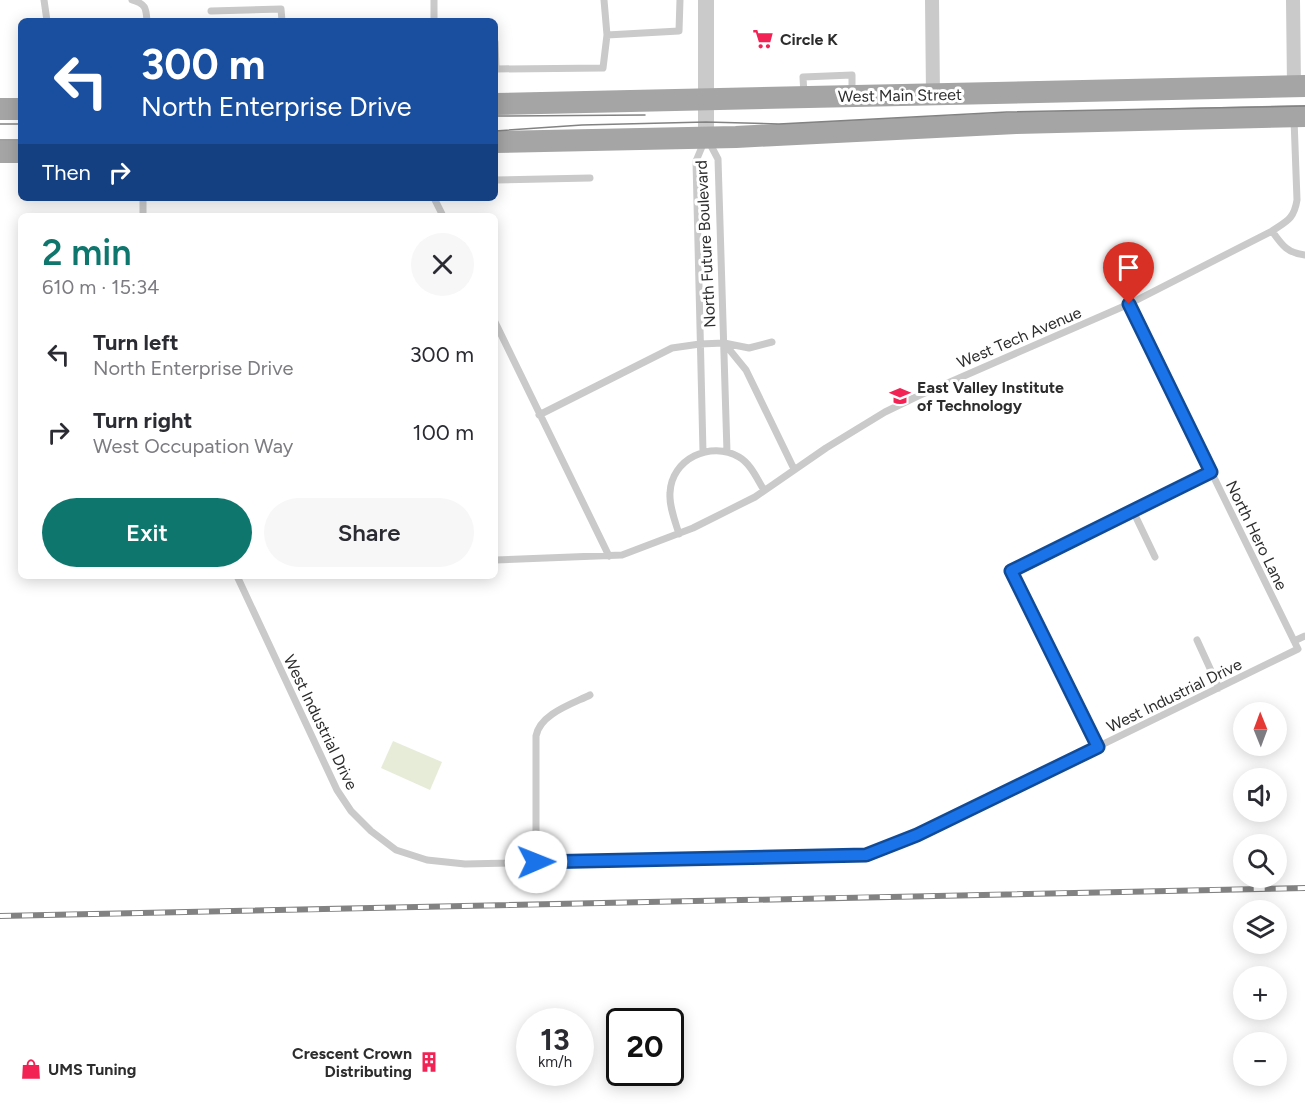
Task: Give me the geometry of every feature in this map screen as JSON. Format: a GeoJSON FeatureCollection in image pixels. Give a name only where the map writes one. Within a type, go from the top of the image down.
{"type":"FeatureCollection","features":[{"type":"Feature","properties":{"kind":"main road","name":"West Main Street"},"geometry":{"type":"LineString","coordinates":[[498,142],[706,118],[804,87],[852,86],[933,94],[1300,86]]}},
{"type":"Feature","properties":{"kind":"main road","name":"West Main Street"},"geometry":{"type":"LineString","coordinates":[[498,104],[706,118],[1016,123],[1300,116]]}},
{"type":"Feature","properties":{"kind":"main road"},"geometry":{"type":"LineString","coordinates":[[0,109],[18,108]]}},
{"type":"Feature","properties":{"kind":"main road"},"geometry":{"type":"LineString","coordinates":[[0,152],[18,152]]}},
{"type":"Feature","properties":{"kind":"street"},"geometry":{"type":"LineString","coordinates":[[706,0],[706,118]]}},
{"type":"Feature","properties":{"kind":"street"},"geometry":{"type":"LineString","coordinates":[[932,0],[933,94]]}},
{"type":"Feature","properties":{"kind":"street"},"geometry":{"type":"LineString","coordinates":[[1293,0],[1298,22],[1300,86]]}},
{"type":"Feature","properties":{"kind":"lane"},"geometry":{"type":"LineString","coordinates":[[47,18],[44,0],[48,0]]}},
{"type":"Feature","properties":{"kind":"lane"},"geometry":{"type":"LineString","coordinates":[[132,0],[144,5],[147,18]]}},
{"type":"Feature","properties":{"kind":"lane"},"geometry":{"type":"LineString","coordinates":[[434,0],[434,18]]}},
{"type":"Feature","properties":{"kind":"lane"},"geometry":{"type":"LineString","coordinates":[[498,69],[603,68],[607,35],[604,0]]}},
{"type":"Feature","properties":{"kind":"lane"},"geometry":{"type":"LineString","coordinates":[[607,35],[679,31],[680,0]]}},
{"type":"Feature","properties":{"kind":"lane"},"geometry":{"type":"LineString","coordinates":[[211,11],[281,9],[282,18]]}},
{"type":"Feature","properties":{"kind":"lane","name":"West Tech Avenue"},"geometry":{"type":"LineString","coordinates":[[498,560],[622,555],[679,534],[744,502],[826,447],[885,412],[1129,304],[1272,231],[1291,218],[1295,210],[1300,116]]}},
{"type":"Feature","properties":{"kind":"lane","name":"North Future Boulevard"},"geometry":{"type":"LineString","coordinates":[[706,118],[718,159],[727,452]]}},
{"type":"Feature","properties":{"kind":"lane","name":"North Future Boulevard"},"geometry":{"type":"LineString","coordinates":[[703,452],[696,160],[706,118]]}},
{"type":"Feature","properties":{"kind":"lane"},"geometry":{"type":"LineString","coordinates":[[498,180],[590,178]]}},
{"type":"Feature","properties":{"kind":"lane"},"geometry":{"type":"LineString","coordinates":[[1272,231],[1286,249],[1305,255]]}},
{"type":"Feature","properties":{"kind":"lane","name":"North Hero Lane"},"geometry":{"type":"LineString","coordinates":[[1129,304],[1298,649]]}},
{"type":"Feature","properties":{"kind":"lane"},"geometry":{"type":"LineString","coordinates":[[498,328],[609,556]]}},
{"type":"Feature","properties":{"kind":"lane"},"geometry":{"type":"LineString","coordinates":[[539,415],[672,348],[724,343],[749,348],[772,342]]}},
{"type":"Feature","properties":{"kind":"lane"},"geometry":{"type":"LineString","coordinates":[[724,343],[746,370],[794,469]]}},
{"type":"Feature","properties":{"kind":"lane"},"geometry":{"type":"LineString","coordinates":[[679,534],[670,491],[673,478],[680,467],[691,457],[703,452],[727,452],[739,457],[748,465],[764,490]]}},
{"type":"Feature","properties":{"kind":"lane"},"geometry":{"type":"LineString","coordinates":[[1098,747],[1011,571],[1211,472]]}},
{"type":"Feature","properties":{"kind":"lane"},"geometry":{"type":"LineString","coordinates":[[1133,511],[1155,557]]}},
{"type":"Feature","properties":{"kind":"lane","name":"West Industrial Drive"},"geometry":{"type":"LineString","coordinates":[[238,579],[337,790],[351,811],[396,850],[427,860],[465,864],[866,855],[917,835],[1298,649]]}},
{"type":"Feature","properties":{"kind":"lane"},"geometry":{"type":"LineString","coordinates":[[1294,641],[1305,636]]}},
{"type":"Feature","properties":{"kind":"lane"},"geometry":{"type":"LineString","coordinates":[[1197,640],[1219,688]]}},
{"type":"Feature","properties":{"kind":"lane"},"geometry":{"type":"LineString","coordinates":[[536,862],[537,729],[546,718],[590,695]]}},
{"type":"Feature","properties":{"kind":"green space"},"geometry":{"type":"Polygon","coordinates":[[[393,741],[442,762],[430,790],[381,768],[393,741]]]}},
{"type":"Feature","properties":{"kind":"tram line"},"geometry":{"type":"LineString","coordinates":[[498,131],[582,125],[706,122],[779,124],[1007,112],[1305,106]]}},
{"type":"Feature","properties":{"kind":"tram line"},"geometry":{"type":"LineString","coordinates":[[498,116],[645,115]]}},
{"type":"Feature","properties":{"kind":"tram line"},"geometry":{"type":"LineString","coordinates":[[0,124],[18,124]]}},
{"type":"Feature","properties":{"kind":"tram line"},"geometry":{"type":"LineString","coordinates":[[0,140],[18,140]]}},
{"type":"Feature","properties":{"kind":"railway"},"geometry":{"type":"LineString","coordinates":[[0,916],[1305,888]]}},
{"type":"Feature","properties":{"kind":"place","name":"Circle K"},"geometry":{"type":"Point","coordinates":[763,39]}},
{"type":"Feature","properties":{"kind":"place","name":"East Valley Institute of Technology"},"geometry":{"type":"Point","coordinates":[900,396]}},
{"type":"Feature","properties":{"kind":"place","name":"Crescent Crown Distributing"},"geometry":{"type":"Point","coordinates":[429,1062]}},
{"type":"Feature","properties":{"kind":"place","name":"UMS Tuning"},"geometry":{"type":"Point","coordinates":[31,1069]}},
{"type":"Feature","properties":{"kind":"route"},"geometry":{"type":"LineString","coordinates":[[536,862],[866,855],[917,835],[1098,747],[1011,571],[1211,472],[1129,304]]}}]}
